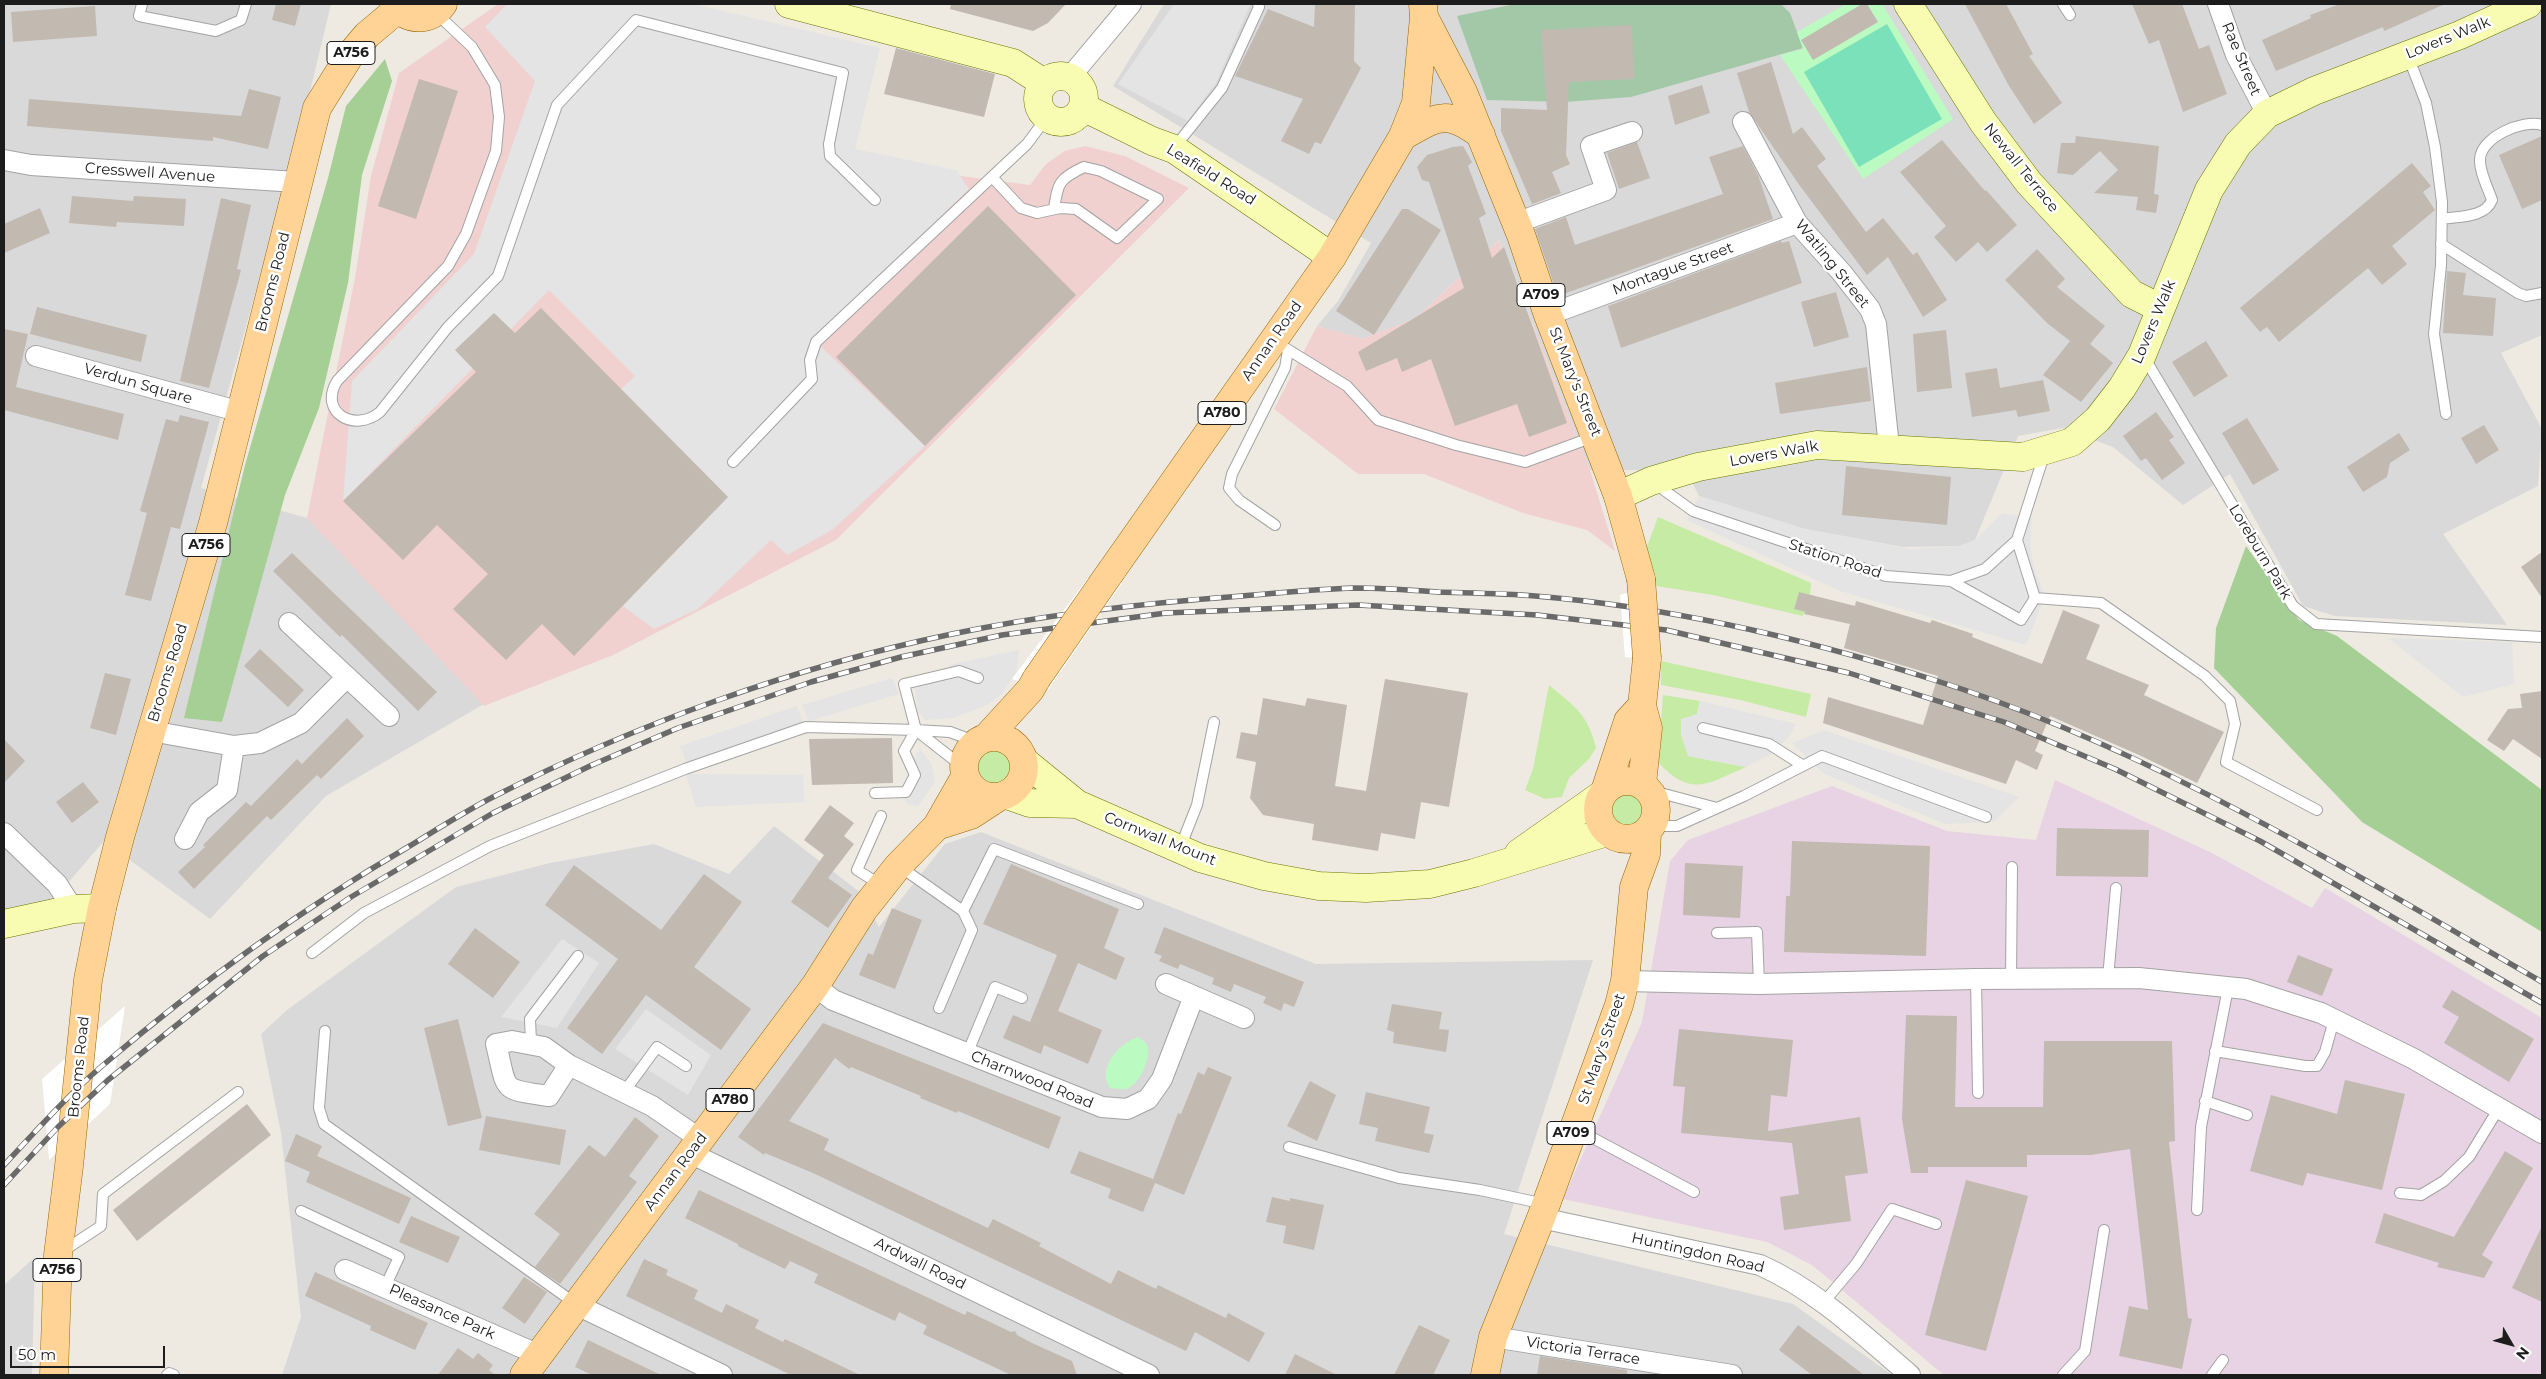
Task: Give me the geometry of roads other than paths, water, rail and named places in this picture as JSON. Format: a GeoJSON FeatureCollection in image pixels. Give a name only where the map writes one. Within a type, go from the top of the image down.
{"type":"FeatureCollection","features":[{"type":"Feature","properties":{"kind":"main road","name":"A756"},"geometry":{"type":"LineString","coordinates":[[396,7],[412,17],[421,18],[439,8]]}},
{"type":"Feature","properties":{"kind":"main road","name":"Brooms Road"},"geometry":{"type":"LineString","coordinates":[[54,1375],[58,1255],[88,980],[102,908],[120,837],[213,524],[317,108],[350,55],[367,35],[396,7]]}},
{"type":"Feature","properties":{"kind":"main road","name":"St Mary's Street"},"geometry":{"type":"LineString","coordinates":[[1424,10],[1481,135],[1618,496],[1641,579],[1647,658],[1642,706],[1648,728],[1646,787]]}},
{"type":"Feature","properties":{"kind":"main road","name":"Annan Road"},"geometry":{"type":"LineString","coordinates":[[982,740],[1033,684],[1112,570],[1280,345],[1403,136],[1416,103],[1424,10]]}},
{"type":"Feature","properties":{"kind":"main road"},"geometry":{"type":"LineString","coordinates":[[1403,136],[1436,118],[1450,117],[1465,123],[1481,135]]}},
{"type":"Feature","properties":{"kind":"main road","name":"Annan Road"},"geometry":{"type":"LineString","coordinates":[[1022,757],[1033,684]]}},
{"type":"Feature","properties":{"kind":"main road"},"geometry":{"type":"LineString","coordinates":[[1603,792],[1624,780],[1646,787],[1656,808],[1649,829],[1632,839],[1612,835],[1597,816],[1603,792],[1628,721],[1642,706]]}},
{"type":"Feature","properties":{"kind":"main road"},"geometry":{"type":"LineString","coordinates":[[1006,739],[1022,757],[1021,781],[1002,796],[977,793],[964,772],[967,753],[982,740],[1006,739]]}},
{"type":"Feature","properties":{"kind":"main road","name":"Annan Road"},"geometry":{"type":"LineString","coordinates":[[532,1365],[815,986],[864,909],[890,876],[937,826],[964,772]]}},
{"type":"Feature","properties":{"kind":"main road","name":"Annan Road"},"geometry":{"type":"LineString","coordinates":[[937,826],[971,815],[1002,796]]}},
{"type":"Feature","properties":{"kind":"main road","name":"St Mary's Street"},"geometry":{"type":"LineString","coordinates":[[1486,1375],[1493,1337],[1543,1211],[1618,1005],[1625,980],[1634,887],[1646,854],[1649,829]]}},
{"type":"Feature","properties":{"kind":"main road","name":"St Mary's Street"},"geometry":{"type":"LineString","coordinates":[[1612,835],[1634,887]]}},
{"type":"Feature","properties":{"kind":"street"},"geometry":{"type":"LineString","coordinates":[[789,4],[845,15],[1013,64],[1044,83]]}},
{"type":"Feature","properties":{"kind":"street"},"geometry":{"type":"LineString","coordinates":[[1070,77],[1131,4]]}},
{"type":"Feature","properties":{"kind":"street","name":"Newall Terrace"},"geometry":{"type":"LineString","coordinates":[[1908,4],[1983,122],[2030,183],[2132,294],[2160,308]]}},
{"type":"Feature","properties":{"kind":"street","name":"Rae Street"},"geometry":{"type":"LineString","coordinates":[[2218,4],[2236,55],[2267,114]]}},
{"type":"Feature","properties":{"kind":"street","name":"Lovers Walk"},"geometry":{"type":"LineString","coordinates":[[1618,496],[1651,481],[1698,467],[1817,444],[1889,447],[2023,457],[2072,442],[2098,419],[2122,388],[2142,355],[2209,190],[2238,144],[2267,114],[2314,91],[2460,35],[2528,4]]}},
{"type":"Feature","properties":{"kind":"street"},"geometry":{"type":"LineString","coordinates":[[1056,76],[1070,77],[1081,86],[1085,100],[1079,114],[1068,121],[1060,122],[1047,117],[1039,105],[1038,97],[1044,83],[1056,76]]}},
{"type":"Feature","properties":{"kind":"street","name":"Leafield Road"},"geometry":{"type":"LineString","coordinates":[[1083,107],[1152,142],[1174,149],[1332,257]]}},
{"type":"Feature","properties":{"kind":"street","name":"Watling Street"},"geometry":{"type":"LineString","coordinates":[[1743,122],[1797,223],[1842,273],[1870,309],[1876,324],[1889,447]]}},
{"type":"Feature","properties":{"kind":"street"},"geometry":{"type":"LineString","coordinates":[[1516,223],[1606,190],[1591,146],[1632,132]]}},
{"type":"Feature","properties":{"kind":"street","name":"Cresswell Avenue"},"geometry":{"type":"LineString","coordinates":[[4,160],[31,165],[297,182]]}},
{"type":"Feature","properties":{"kind":"street","name":"Montague Street"},"geometry":{"type":"LineString","coordinates":[[1548,315],[1797,223]]}},
{"type":"Feature","properties":{"kind":"street","name":"Verdun Square"},"geometry":{"type":"LineString","coordinates":[[36,356],[241,412]]}},
{"type":"Feature","properties":{"kind":"street"},"geometry":{"type":"LineString","coordinates":[[289,623],[389,716]]}},
{"type":"Feature","properties":{"kind":"street"},"geometry":{"type":"LineString","coordinates":[[151,732],[234,746],[260,743],[300,723],[346,678]]}},
{"type":"Feature","properties":{"kind":"street"},"geometry":{"type":"LineString","coordinates":[[185,839],[199,812],[227,790],[234,746]]}},
{"type":"Feature","properties":{"kind":"street","name":"Cornwall Mount"},"geometry":{"type":"LineString","coordinates":[[1022,757],[1077,804],[1200,858],[1264,876],[1319,886],[1366,888],[1430,884],[1474,873],[1508,861],[1612,835]]}},
{"type":"Feature","properties":{"kind":"street","name":"Cornwall Mount"},"geometry":{"type":"LineString","coordinates":[[1508,861],[1603,792]]}},
{"type":"Feature","properties":{"kind":"street","name":"Cornwall Mount"},"geometry":{"type":"LineString","coordinates":[[1002,796],[1030,802],[1077,804]]}},
{"type":"Feature","properties":{"kind":"street"},"geometry":{"type":"LineString","coordinates":[[4,833],[57,884],[73,910]]}},
{"type":"Feature","properties":{"kind":"street"},"geometry":{"type":"LineString","coordinates":[[4,924],[73,910],[102,908]]}},
{"type":"Feature","properties":{"kind":"street"},"geometry":{"type":"LineString","coordinates":[[1625,980],[1759,984],[1976,979],[2139,978],[2246,989],[2321,1013],[2414,1059],[2542,1133]]}},
{"type":"Feature","properties":{"kind":"street"},"geometry":{"type":"LineString","coordinates":[[1166,984],[1244,1018]]}},
{"type":"Feature","properties":{"kind":"street","name":"Charnwood Road"},"geometry":{"type":"LineString","coordinates":[[815,986],[834,1000],[967,1054],[1102,1107],[1127,1109],[1148,1099],[1162,1079],[1194,996]]}},
{"type":"Feature","properties":{"kind":"street"},"geometry":{"type":"LineString","coordinates":[[531,1043],[512,1041],[496,1044],[506,1085],[513,1091],[549,1096],[569,1065]]}},
{"type":"Feature","properties":{"kind":"street","name":"Ardwall Road"},"geometry":{"type":"LineString","coordinates":[[531,1043],[544,1047],[569,1065],[652,1106],[695,1146],[1149,1375]]}},
{"type":"Feature","properties":{"kind":"street","name":"Huntingdon Road"},"geometry":{"type":"LineString","coordinates":[[1543,1211],[1760,1266],[1788,1278],[1824,1302],[1910,1375]]}},
{"type":"Feature","properties":{"kind":"street","name":"Pleasance Park"},"geometry":{"type":"LineString","coordinates":[[345,1270],[385,1287],[532,1365]]}},
{"type":"Feature","properties":{"kind":"street"},"geometry":{"type":"LineString","coordinates":[[577,1305],[722,1375]]}},
{"type":"Feature","properties":{"kind":"street","name":"Victoria Terrace"},"geometry":{"type":"LineString","coordinates":[[1493,1337],[1732,1375]]}},
{"type":"Feature","properties":{"kind":"lane"},"geometry":{"type":"LineString","coordinates":[[142,4],[139,16],[216,31],[241,20],[246,4]]}},
{"type":"Feature","properties":{"kind":"lane"},"geometry":{"type":"LineString","coordinates":[[1174,149],[1222,88],[1259,7],[1258,4]]}},
{"type":"Feature","properties":{"kind":"lane"},"geometry":{"type":"LineString","coordinates":[[2064,4],[2070,15]]}},
{"type":"Feature","properties":{"kind":"lane"},"geometry":{"type":"LineString","coordinates":[[439,8],[472,47],[495,85],[499,117],[496,151],[466,234],[448,266],[334,386],[331,392],[331,402],[337,412],[344,418],[365,421],[380,412],[448,327],[498,276],[557,104],[636,20],[844,73],[829,144],[830,156],[875,200]]}},
{"type":"Feature","properties":{"kind":"lane"},"geometry":{"type":"LineString","coordinates":[[2407,55],[2426,103],[2435,146],[2442,202],[2441,244],[2434,334],[2446,414]]}},
{"type":"Feature","properties":{"kind":"lane"},"geometry":{"type":"LineString","coordinates":[[733,462],[812,379],[810,360],[816,342],[1027,144],[1047,117]]}},
{"type":"Feature","properties":{"kind":"lane"},"geometry":{"type":"LineString","coordinates":[[2442,219],[2483,212],[2489,206],[2492,200],[2479,161],[2481,152],[2490,140],[2512,127],[2533,122],[2542,125]]}},
{"type":"Feature","properties":{"kind":"lane"},"geometry":{"type":"LineString","coordinates":[[992,177],[1022,208],[1037,213],[1054,209],[1076,209],[1117,238],[1158,199],[1101,171],[1084,167],[1065,176],[1058,184],[1054,209]]}},
{"type":"Feature","properties":{"kind":"lane"},"geometry":{"type":"LineString","coordinates":[[2441,244],[2518,293],[2526,296],[2542,293]]}},
{"type":"Feature","properties":{"kind":"lane"},"geometry":{"type":"LineString","coordinates":[[1280,345],[1347,386],[1378,420],[1456,445],[1525,462],[1596,436]]}},
{"type":"Feature","properties":{"kind":"lane"},"geometry":{"type":"LineString","coordinates":[[1275,526],[1239,500],[1229,488],[1232,474],[1285,368],[1280,345]]}},
{"type":"Feature","properties":{"kind":"lane","name":"Loreburn Park"},"geometry":{"type":"LineString","coordinates":[[2142,355],[2293,606],[2316,624],[2542,637]]}},
{"type":"Feature","properties":{"kind":"lane"},"geometry":{"type":"LineString","coordinates":[[1951,581],[2021,620],[2035,598],[2017,540],[2045,451]]}},
{"type":"Feature","properties":{"kind":"lane","name":"Station Road"},"geometry":{"type":"LineString","coordinates":[[1651,481],[1694,511],[1886,576],[1951,581],[1985,569],[2017,540]]}},
{"type":"Feature","properties":{"kind":"lane"},"geometry":{"type":"LineString","coordinates":[[2035,598],[2101,604],[2206,676],[2230,702],[2235,724],[2226,762],[2317,810]]}},
{"type":"Feature","properties":{"kind":"lane"},"geometry":{"type":"LineString","coordinates":[[964,772],[916,730],[904,684],[958,671],[978,678]]}},
{"type":"Feature","properties":{"kind":"lane"},"geometry":{"type":"LineString","coordinates":[[1180,849],[1197,805],[1214,722]]}},
{"type":"Feature","properties":{"kind":"lane"},"geometry":{"type":"LineString","coordinates":[[312,953],[364,913],[490,846],[685,769],[806,727],[950,732],[982,740]]}},
{"type":"Feature","properties":{"kind":"lane"},"geometry":{"type":"LineString","coordinates":[[1703,728],[1769,744],[1802,765]]}},
{"type":"Feature","properties":{"kind":"lane"},"geometry":{"type":"LineString","coordinates":[[875,793],[906,792],[915,775],[904,751],[916,730]]}},
{"type":"Feature","properties":{"kind":"lane"},"geometry":{"type":"LineString","coordinates":[[1649,829],[1677,826],[1822,756],[1986,817]]}},
{"type":"Feature","properties":{"kind":"lane"},"geometry":{"type":"LineString","coordinates":[[1646,787],[1717,808]]}},
{"type":"Feature","properties":{"kind":"lane"},"geometry":{"type":"LineString","coordinates":[[881,816],[857,870],[890,876],[963,911],[972,930],[939,1008]]}},
{"type":"Feature","properties":{"kind":"lane"},"geometry":{"type":"LineString","coordinates":[[963,911],[994,849],[1138,904]]}},
{"type":"Feature","properties":{"kind":"lane"},"geometry":{"type":"LineString","coordinates":[[2011,979],[2012,867]]}},
{"type":"Feature","properties":{"kind":"lane"},"geometry":{"type":"LineString","coordinates":[[2108,978],[2116,888]]}},
{"type":"Feature","properties":{"kind":"lane"},"geometry":{"type":"LineString","coordinates":[[1717,933],[1758,932],[1759,984]]}},
{"type":"Feature","properties":{"kind":"lane"},"geometry":{"type":"LineString","coordinates":[[531,1043],[530,1019],[578,956]]}},
{"type":"Feature","properties":{"kind":"lane"},"geometry":{"type":"LineString","coordinates":[[1976,979],[1978,1093]]}},
{"type":"Feature","properties":{"kind":"lane"},"geometry":{"type":"LineString","coordinates":[[967,1054],[995,987],[1022,998]]}},
{"type":"Feature","properties":{"kind":"lane"},"geometry":{"type":"LineString","coordinates":[[2197,1210],[2201,1127],[2228,988]]}},
{"type":"Feature","properties":{"kind":"lane"},"geometry":{"type":"LineString","coordinates":[[2215,1051],[2305,1066],[2317,1066],[2324,1052],[2334,1020]]}},
{"type":"Feature","properties":{"kind":"lane"},"geometry":{"type":"LineString","coordinates":[[324,1030],[319,1108],[324,1124],[577,1305]]}},
{"type":"Feature","properties":{"kind":"lane"},"geometry":{"type":"LineString","coordinates":[[624,1092],[657,1047],[686,1066]]}},
{"type":"Feature","properties":{"kind":"lane"},"geometry":{"type":"LineString","coordinates":[[58,1255],[101,1226],[103,1194],[238,1092]]}},
{"type":"Feature","properties":{"kind":"lane"},"geometry":{"type":"LineString","coordinates":[[2205,1101],[2247,1114]]}},
{"type":"Feature","properties":{"kind":"lane"},"geometry":{"type":"LineString","coordinates":[[2400,1192],[2421,1195],[2444,1181],[2470,1157],[2499,1108]]}},
{"type":"Feature","properties":{"kind":"lane"},"geometry":{"type":"LineString","coordinates":[[1574,1128],[1694,1192]]}},
{"type":"Feature","properties":{"kind":"lane"},"geometry":{"type":"LineString","coordinates":[[1289,1147],[1399,1178],[1480,1190],[1543,1211]]}},
{"type":"Feature","properties":{"kind":"lane"},"geometry":{"type":"LineString","coordinates":[[1824,1302],[1856,1264],[1892,1209],[1936,1224]]}},
{"type":"Feature","properties":{"kind":"lane"},"geometry":{"type":"LineString","coordinates":[[301,1211],[400,1257],[385,1287]]}},
{"type":"Feature","properties":{"kind":"lane"},"geometry":{"type":"LineString","coordinates":[[2063,1375],[2085,1351],[2104,1230]]}},
{"type":"Feature","properties":{"kind":"lane"},"geometry":{"type":"LineString","coordinates":[[2212,1375],[2223,1360]]}},
{"type":"Feature","properties":{"kind":"lane"},"geometry":{"type":"LineString","coordinates":[[167,1375],[169,1373],[174,1375]]}},
{"type":"Feature","properties":{"kind":"railway"},"geometry":{"type":"LineString","coordinates":[[4,1165],[89,1077],[175,1006],[289,922],[368,871],[471,809],[547,770],[603,745],[659,722],[775,681],[893,647],[952,634],[1097,610],[1312,590],[1365,588],[1511,594],[1635,608],[1735,626],[1834,650],[1931,679],[2012,707],[2091,739],[2168,775],[2320,854],[2542,982]]}},
{"type":"Feature","properties":{"kind":"railway"},"geometry":{"type":"LineString","coordinates":[[4,1185],[58,1127],[108,1080],[263,956],[351,897],[493,813],[592,765],[678,728],[811,682],[901,657],[1002,635],[1166,613],[1358,605],[1537,615],[1666,630],[1849,673],[2004,722],[2115,769],[2260,841],[2542,1003]]}}]}
